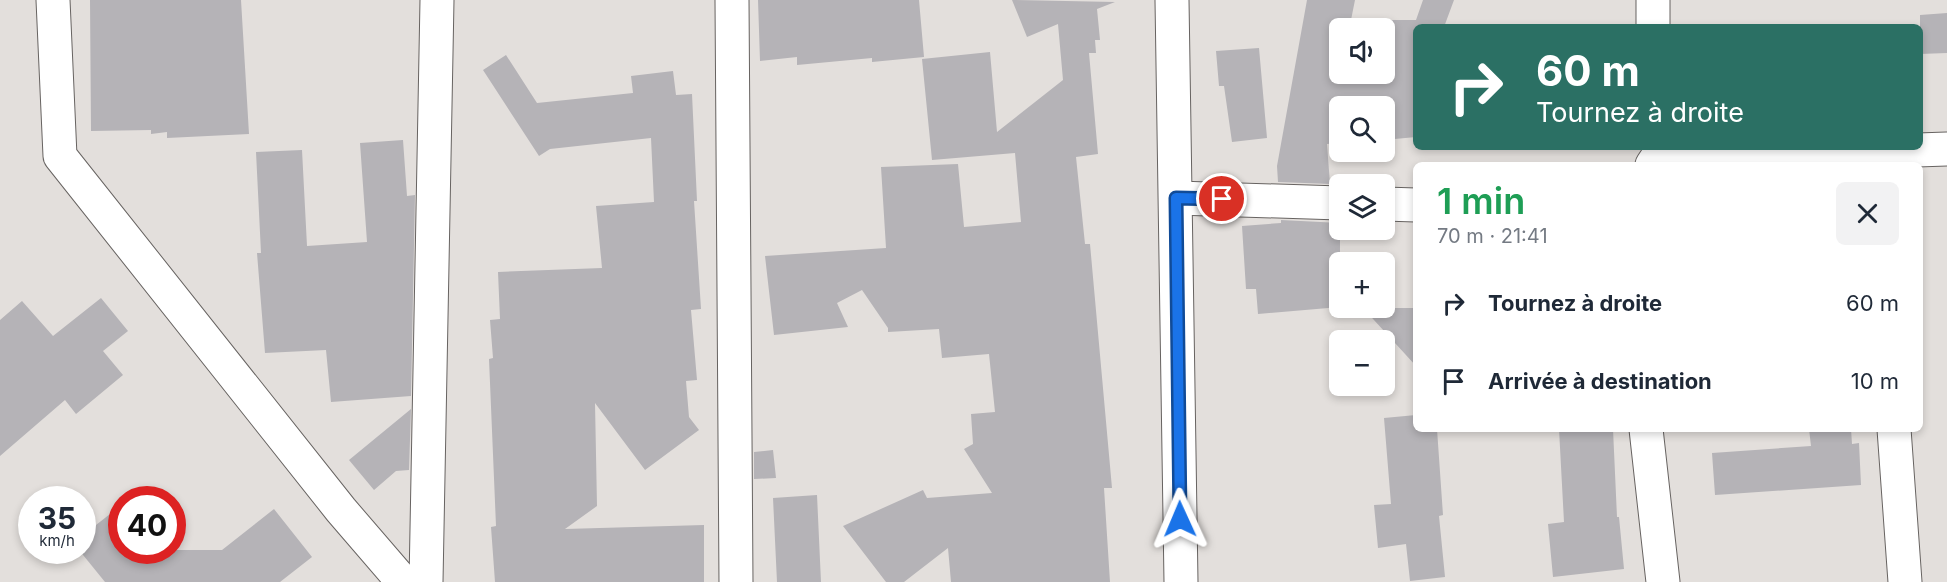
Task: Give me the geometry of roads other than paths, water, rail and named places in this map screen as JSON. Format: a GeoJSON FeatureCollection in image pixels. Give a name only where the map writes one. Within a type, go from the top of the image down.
{"type":"FeatureCollection","features":[{"type":"Feature","properties":{"kind":"street"},"geometry":{"type":"LineString","coordinates":[[53,0],[60,156],[341,510],[403,582]]}},
{"type":"Feature","properties":{"kind":"street"},"geometry":{"type":"LineString","coordinates":[[426,582],[437,0]]}},
{"type":"Feature","properties":{"kind":"street"},"geometry":{"type":"LineString","coordinates":[[732,0],[736,582]]}},
{"type":"Feature","properties":{"kind":"street"},"geometry":{"type":"LineString","coordinates":[[1172,0],[1181,582]]}},
{"type":"Feature","properties":{"kind":"street"},"geometry":{"type":"LineString","coordinates":[[1653,0],[1653,24]]}},
{"type":"Feature","properties":{"kind":"street"},"geometry":{"type":"LineString","coordinates":[[1655,159],[1878,159],[1947,148]]}},
{"type":"Feature","properties":{"kind":"street"},"geometry":{"type":"LineString","coordinates":[[1176,198],[1329,203]]}},
{"type":"Feature","properties":{"kind":"street"},"geometry":{"type":"LineString","coordinates":[[1395,204],[1413,205]]}},
{"type":"Feature","properties":{"kind":"street"},"geometry":{"type":"LineString","coordinates":[[1646,432],[1663,582]]}},
{"type":"Feature","properties":{"kind":"street"},"geometry":{"type":"LineString","coordinates":[[1894,432],[1905,582]]}}]}
